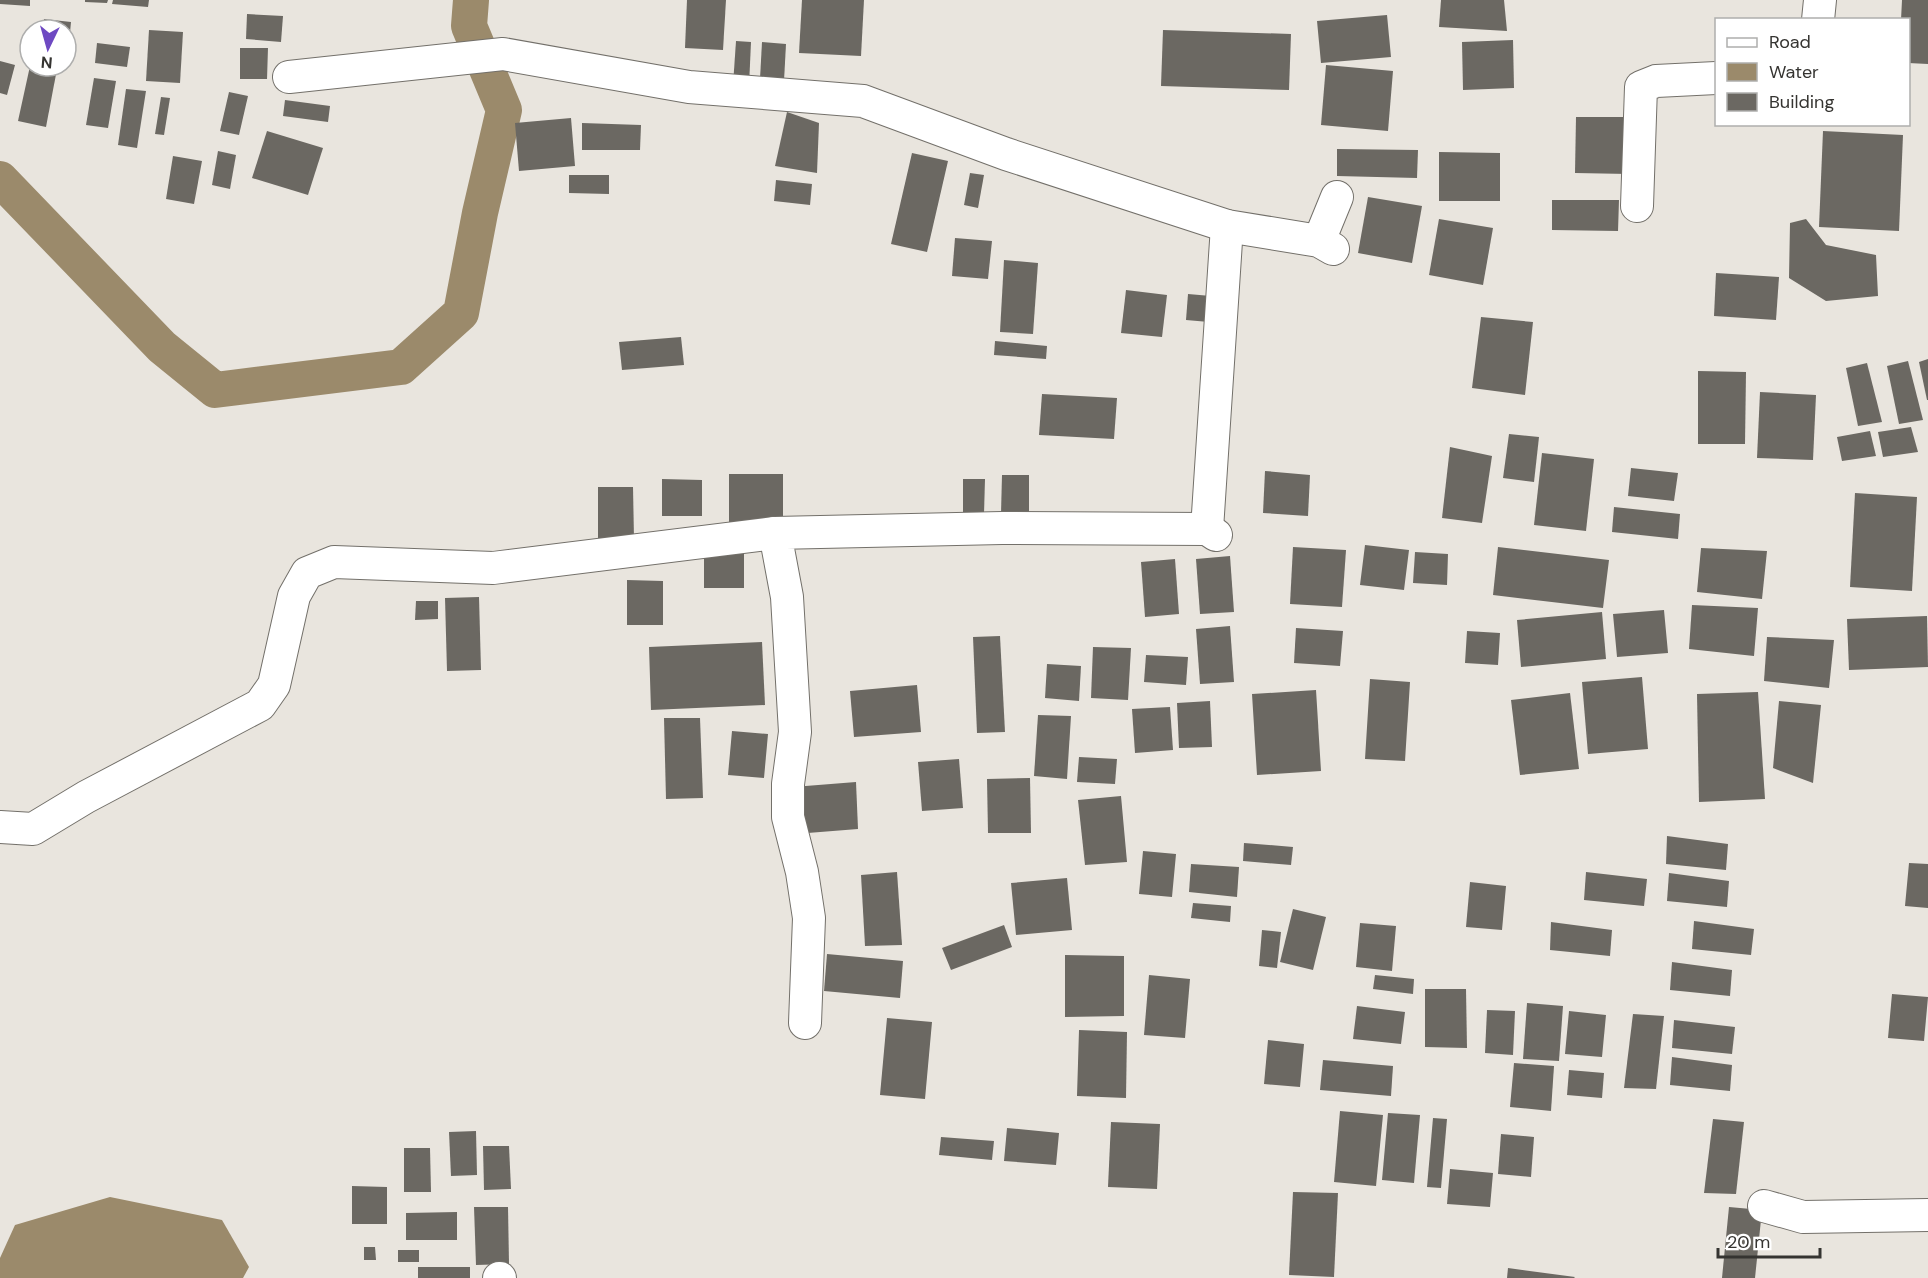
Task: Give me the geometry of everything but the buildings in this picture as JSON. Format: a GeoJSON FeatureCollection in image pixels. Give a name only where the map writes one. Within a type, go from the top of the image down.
{"type":"FeatureCollection","features":[{"type":"Feature","properties":{"kind":"street"},"geometry":{"type":"LineString","coordinates":[[1818,18],[1820,0]]}},
{"type":"Feature","properties":{"kind":"street"},"geometry":{"type":"LineString","coordinates":[[289,77],[503,54],[689,87],[863,100],[1006,154],[1227,226],[1326,245],[1337,197]]}},
{"type":"Feature","properties":{"kind":"street"},"geometry":{"type":"LineString","coordinates":[[1637,206],[1641,87],[1656,81],[1715,78]]}},
{"type":"Feature","properties":{"kind":"street"},"geometry":{"type":"LineString","coordinates":[[0,827],[33,829],[86,797],[260,705],[274,685],[294,596],[307,573],[334,562],[493,568],[775,533],[1002,528],[1211,532],[1227,226]]}},
{"type":"Feature","properties":{"kind":"street"},"geometry":{"type":"LineString","coordinates":[[775,533],[787,597],[795,732],[788,784],[788,817],[802,872],[809,918],[805,1023]]}},
{"type":"Feature","properties":{"kind":"street"},"geometry":{"type":"LineString","coordinates":[[1764,1206],[1803,1217],[1928,1215]]}},
{"type":"Feature","properties":{"kind":"water"},"geometry":{"type":"Polygon","coordinates":[[[110,1197],[222,1220],[249,1267],[243,1278],[0,1278],[0,1258],[15,1225],[110,1197]]]}},
{"type":"Feature","properties":{"kind":"waterway"},"geometry":{"type":"LineString","coordinates":[[0,179],[162,347],[215,390],[401,367],[461,313],[480,213],[504,110],[469,26],[471,0]]}}]}
